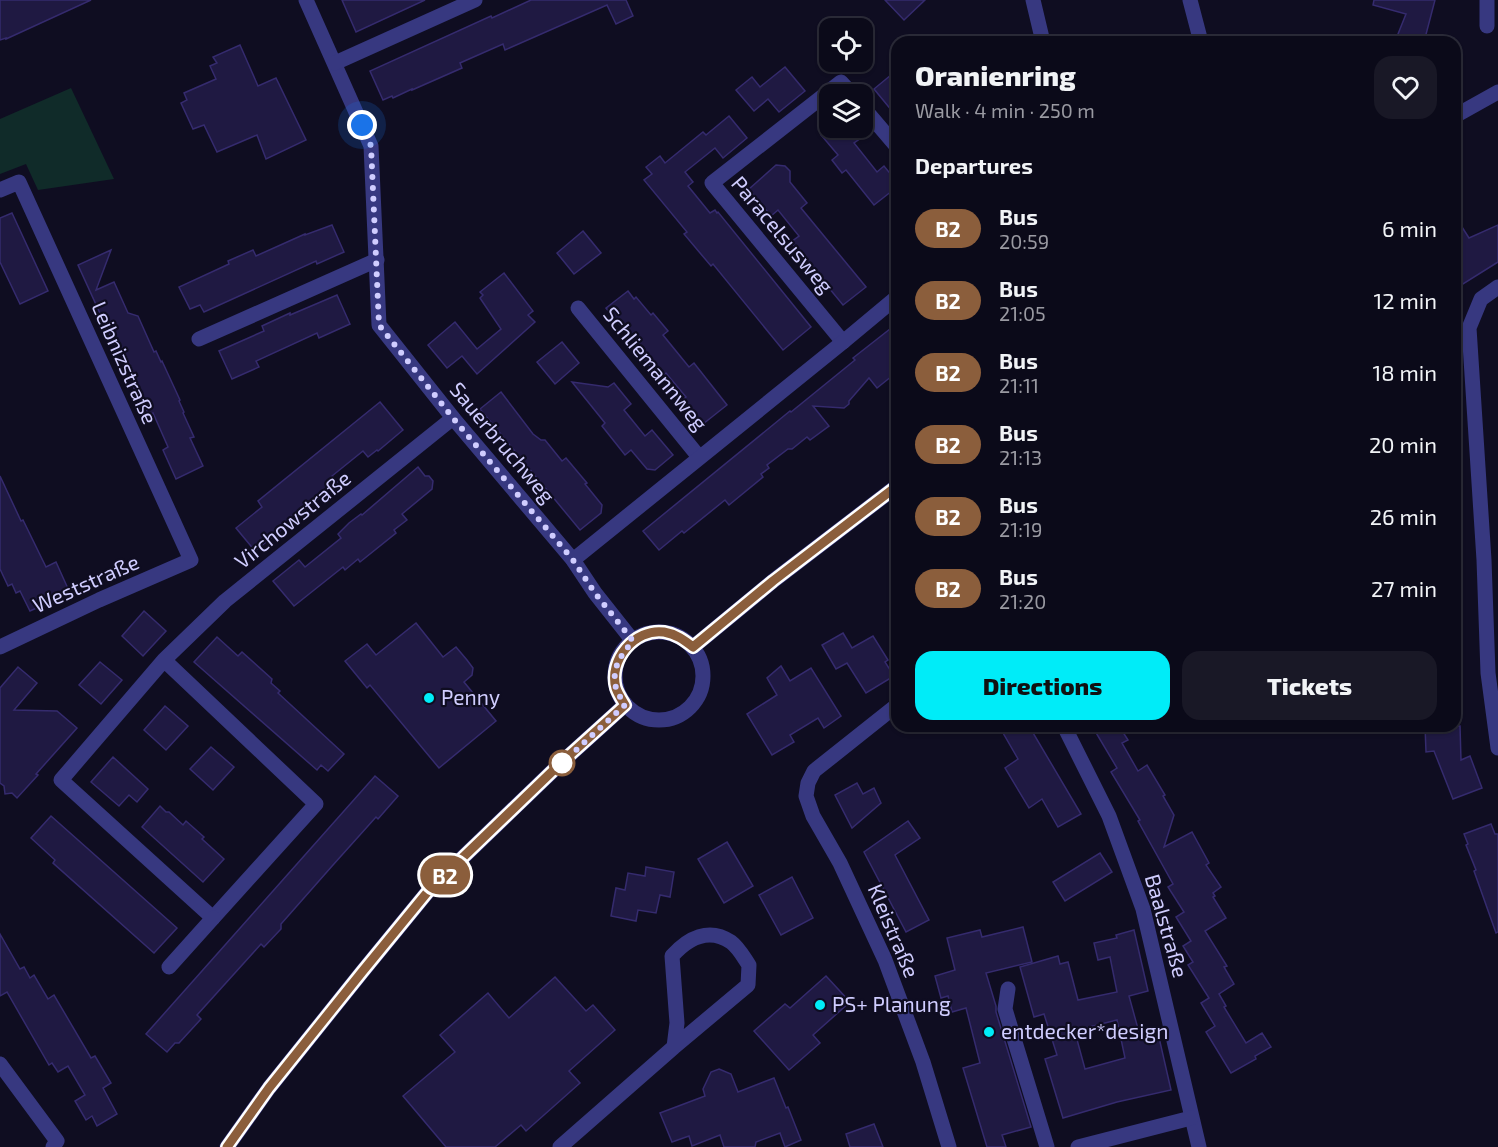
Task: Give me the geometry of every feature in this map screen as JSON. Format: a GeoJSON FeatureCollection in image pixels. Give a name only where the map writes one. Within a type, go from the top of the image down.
{"type":"FeatureCollection","features":[{"type":"Feature","properties":{"kind":"street","name":"Sauerbruchweg"},"geometry":{"type":"LineString","coordinates":[[306,0],[371,146],[379,325],[453,418],[573,560],[595,593],[633,641]]}},
{"type":"Feature","properties":{"kind":"street"},"geometry":{"type":"LineString","coordinates":[[335,63],[475,0]]}},
{"type":"Feature","properties":{"kind":"street"},"geometry":{"type":"LineString","coordinates":[[1033,0],[1042,36]]}},
{"type":"Feature","properties":{"kind":"street"},"geometry":{"type":"LineString","coordinates":[[1190,0],[1199,36]]}},
{"type":"Feature","properties":{"kind":"street"},"geometry":{"type":"LineString","coordinates":[[1487,0],[1487,26]]}},
{"type":"Feature","properties":{"kind":"street"},"geometry":{"type":"LineString","coordinates":[[1461,113],[1498,92]]}},
{"type":"Feature","properties":{"kind":"street","name":"Paracelsusweg"},"geometry":{"type":"LineString","coordinates":[[819,99],[712,183],[843,342]]}},
{"type":"Feature","properties":{"kind":"street"},"geometry":{"type":"LineString","coordinates":[[873,119],[891,140]]}},
{"type":"Feature","properties":{"kind":"street","name":"Leibnizstraße"},"geometry":{"type":"LineString","coordinates":[[0,190],[19,182],[191,560]]}},
{"type":"Feature","properties":{"kind":"street"},"geometry":{"type":"LineString","coordinates":[[199,339],[376,260]]}},
{"type":"Feature","properties":{"kind":"street"},"geometry":{"type":"LineString","coordinates":[[1498,287],[1481,299],[1462,330],[1484,560],[1488,673],[1498,748]]}},
{"type":"Feature","properties":{"kind":"street"},"geometry":{"type":"LineString","coordinates":[[573,560],[891,302]]}},
{"type":"Feature","properties":{"kind":"street","name":"Schliemannweg"},"geometry":{"type":"LineString","coordinates":[[578,308],[699,457]]}},
{"type":"Feature","properties":{"kind":"street","name":"Virchowstraße"},"geometry":{"type":"LineString","coordinates":[[213,918],[61,780],[164,660],[225,601],[453,418]]}},
{"type":"Feature","properties":{"kind":"street"},"geometry":{"type":"LineString","coordinates":[[693,647],[773,581],[891,491]]}},
{"type":"Feature","properties":{"kind":"street","name":"Weststraße"},"geometry":{"type":"LineString","coordinates":[[2,642],[191,560]]}},
{"type":"Feature","properties":{"kind":"street"},"geometry":{"type":"LineString","coordinates":[[663,632],[680,637],[693,647],[701,662],[704,678],[700,693],[692,706],[679,716],[665,720],[649,719],[635,714],[625,705],[616,688],[615,671],[620,655],[633,641],[646,634],[663,632]]}},
{"type":"Feature","properties":{"kind":"street"},"geometry":{"type":"LineString","coordinates":[[164,660],[316,804],[169,967]]}},
{"type":"Feature","properties":{"kind":"street"},"geometry":{"type":"LineString","coordinates":[[227,1147],[269,1088],[430,889],[563,761],[625,705]]}},
{"type":"Feature","properties":{"kind":"street","name":"Kleistraße"},"geometry":{"type":"LineString","coordinates":[[891,710],[814,771],[808,783],[806,796],[813,816],[840,863],[885,960],[923,1062],[949,1147]]}},
{"type":"Feature","properties":{"kind":"street","name":"Baalstraße"},"geometry":{"type":"LineString","coordinates":[[1067,732],[1110,816],[1143,909],[1198,1147]]}},
{"type":"Feature","properties":{"kind":"street"},"geometry":{"type":"LineString","coordinates":[[560,1147],[748,985],[749,965],[733,944],[724,938],[708,934],[694,938],[680,947],[672,956],[677,1023],[674,1047]]}},
{"type":"Feature","properties":{"kind":"street"},"geometry":{"type":"LineString","coordinates":[[1008,989],[1005,1009],[1047,1147]]}},
{"type":"Feature","properties":{"kind":"street"},"geometry":{"type":"LineString","coordinates":[[0,1064],[55,1144]]}},
{"type":"Feature","properties":{"kind":"street"},"geometry":{"type":"LineString","coordinates":[[1078,1147],[1191,1118]]}},
{"type":"Feature","properties":{"kind":"green space"},"geometry":{"type":"Polygon","coordinates":[[[71,88],[114,179],[38,190],[26,164],[0,174],[0,119],[71,88]]]}},
{"type":"Feature","properties":{"kind":"building"},"geometry":{"type":"Polygon","coordinates":[[[0,0],[91,0],[0,40],[0,0]]]}},
{"type":"Feature","properties":{"kind":"building"},"geometry":{"type":"Polygon","coordinates":[[[342,0],[425,0],[356,32],[342,0]]]}},
{"type":"Feature","properties":{"kind":"building"},"geometry":{"type":"Polygon","coordinates":[[[531,0],[626,0],[633,16],[616,24],[607,5],[505,50],[503,44],[460,63],[462,68],[393,98],[392,96],[383,100],[370,71],[531,0]]]}},
{"type":"Feature","properties":{"kind":"building"},"geometry":{"type":"Polygon","coordinates":[[[885,0],[925,0],[904,20],[885,0]]]}},
{"type":"Feature","properties":{"kind":"building"},"geometry":{"type":"Polygon","coordinates":[[[1374,0],[1435,0],[1426,36],[1397,36],[1406,14],[1373,5],[1374,0]]]}},
{"type":"Feature","properties":{"kind":"building"},"geometry":{"type":"Polygon","coordinates":[[[240,45],[258,86],[276,78],[306,140],[266,159],[257,135],[217,152],[204,125],[193,129],[181,103],[187,100],[184,93],[216,79],[210,66],[217,63],[213,57],[240,45]]]}},
{"type":"Feature","properties":{"kind":"building"},"geometry":{"type":"Polygon","coordinates":[[[785,67],[805,91],[779,112],[768,99],[754,111],[736,90],[752,77],[760,87],[785,67]]]}},
{"type":"Feature","properties":{"kind":"building"},"geometry":{"type":"Polygon","coordinates":[[[891,75],[891,110],[874,89],[891,75]]]}},
{"type":"Feature","properties":{"kind":"building"},"geometry":{"type":"Polygon","coordinates":[[[729,116],[747,138],[723,158],[715,148],[685,172],[693,182],[688,186],[710,213],[715,210],[718,212],[811,327],[783,350],[713,264],[711,266],[684,234],[687,232],[644,180],[652,174],[646,167],[660,156],[665,163],[703,132],[706,135],[729,116]]]}},
{"type":"Feature","properties":{"kind":"building"},"geometry":{"type":"Polygon","coordinates":[[[824,138],[861,138],[854,143],[877,172],[884,166],[891,175],[891,192],[874,205],[846,170],[842,173],[832,160],[838,155],[824,138]]]}},
{"type":"Feature","properties":{"kind":"building"},"geometry":{"type":"Polygon","coordinates":[[[776,165],[785,166],[790,171],[790,182],[807,203],[801,208],[866,287],[843,305],[791,242],[799,236],[778,210],[771,216],[749,189],[776,165]]]}},
{"type":"Feature","properties":{"kind":"building"},"geometry":{"type":"Polygon","coordinates":[[[12,213],[48,291],[20,304],[0,262],[0,218],[12,213]]]}},
{"type":"Feature","properties":{"kind":"building"},"geometry":{"type":"Polygon","coordinates":[[[332,225],[344,252],[317,264],[316,261],[204,312],[200,305],[190,309],[179,287],[253,250],[256,256],[305,234],[332,225]]]}},
{"type":"Feature","properties":{"kind":"building"},"geometry":{"type":"Polygon","coordinates":[[[1461,225],[1469,238],[1498,225],[1498,262],[1461,285],[1461,225]]]}},
{"type":"Feature","properties":{"kind":"building"},"geometry":{"type":"Polygon","coordinates":[[[583,231],[601,253],[574,274],[557,253],[583,231]]]}},
{"type":"Feature","properties":{"kind":"building"},"geometry":{"type":"Polygon","coordinates":[[[111,250],[96,290],[114,282],[128,313],[138,316],[180,400],[194,437],[190,438],[203,466],[176,479],[163,450],[168,447],[153,413],[149,415],[144,408],[132,384],[134,384],[130,376],[134,374],[126,356],[119,342],[114,344],[78,265],[111,250]]]}},
{"type":"Feature","properties":{"kind":"building"},"geometry":{"type":"Polygon","coordinates":[[[504,273],[533,311],[528,315],[535,322],[477,374],[462,356],[447,368],[428,345],[455,322],[477,349],[501,329],[480,298],[483,295],[480,292],[504,273]]]}},
{"type":"Feature","properties":{"kind":"building"},"geometry":{"type":"Polygon","coordinates":[[[628,291],[651,315],[653,313],[668,331],[663,335],[689,367],[694,363],[727,405],[703,424],[683,400],[686,397],[666,373],[660,379],[640,354],[642,352],[606,308],[628,291]]]}},
{"type":"Feature","properties":{"kind":"building"},"geometry":{"type":"Polygon","coordinates":[[[337,295],[350,324],[319,338],[317,333],[256,361],[259,367],[232,379],[219,351],[264,331],[262,326],[337,295]]]}},
{"type":"Feature","properties":{"kind":"building"},"geometry":{"type":"Polygon","coordinates":[[[891,330],[891,377],[877,388],[869,378],[844,408],[813,406],[829,426],[810,440],[807,437],[792,449],[788,449],[767,465],[769,468],[761,474],[763,477],[729,505],[725,500],[659,550],[643,531],[855,360],[853,358],[891,330]]]}},
{"type":"Feature","properties":{"kind":"building"},"geometry":{"type":"Polygon","coordinates":[[[562,342],[579,363],[555,384],[537,362],[562,342]]]}},
{"type":"Feature","properties":{"kind":"building"},"geometry":{"type":"Polygon","coordinates":[[[572,382],[608,387],[614,383],[631,404],[624,410],[645,436],[652,430],[673,455],[655,470],[647,469],[631,450],[625,455],[602,426],[605,423],[572,382]]]}},
{"type":"Feature","properties":{"kind":"building"},"geometry":{"type":"Polygon","coordinates":[[[501,392],[533,434],[545,440],[562,461],[566,458],[602,505],[601,513],[580,530],[480,409],[501,392]]]}},
{"type":"Feature","properties":{"kind":"building"},"geometry":{"type":"Polygon","coordinates":[[[380,402],[403,430],[368,457],[363,451],[332,476],[337,482],[330,490],[280,528],[281,530],[255,551],[236,528],[262,507],[258,501],[380,402]]]}},
{"type":"Feature","properties":{"kind":"building"},"geometry":{"type":"Polygon","coordinates":[[[418,467],[425,476],[429,476],[433,481],[432,489],[402,514],[407,520],[394,530],[396,533],[360,562],[358,559],[345,570],[343,567],[294,606],[273,581],[299,560],[305,567],[341,538],[338,534],[349,523],[362,515],[418,467]]]}},
{"type":"Feature","properties":{"kind":"building"},"geometry":{"type":"Polygon","coordinates":[[[0,476],[46,567],[56,562],[70,593],[30,611],[20,591],[16,593],[12,584],[8,586],[0,569],[0,476]]]}},
{"type":"Feature","properties":{"kind":"building"},"geometry":{"type":"Polygon","coordinates":[[[144,611],[166,631],[143,656],[122,636],[144,611]]]}},
{"type":"Feature","properties":{"kind":"building","name":"Penny"},"geometry":{"type":"Polygon","coordinates":[[[416,623],[443,657],[456,647],[467,660],[473,668],[472,675],[464,682],[496,721],[439,768],[370,685],[367,688],[345,661],[367,644],[376,655],[416,623]]]}},
{"type":"Feature","properties":{"kind":"building"},"geometry":{"type":"Polygon","coordinates":[[[843,633],[852,648],[873,636],[888,660],[885,662],[891,671],[891,678],[866,693],[847,663],[836,669],[822,645],[843,633]]]}},
{"type":"Feature","properties":{"kind":"building"},"geometry":{"type":"Polygon","coordinates":[[[217,637],[238,656],[242,652],[272,679],[271,683],[280,691],[278,693],[344,754],[328,771],[321,765],[317,770],[194,662],[217,637]]]}},
{"type":"Feature","properties":{"kind":"building"},"geometry":{"type":"Polygon","coordinates":[[[100,662],[122,680],[101,704],[79,685],[100,662]]]}},
{"type":"Feature","properties":{"kind":"building"},"geometry":{"type":"Polygon","coordinates":[[[781,666],[790,681],[811,668],[841,716],[824,728],[818,718],[790,735],[794,742],[772,755],[747,714],[777,695],[767,678],[781,666]]]}},
{"type":"Feature","properties":{"kind":"building"},"geometry":{"type":"Polygon","coordinates":[[[18,667],[37,683],[14,710],[57,711],[77,728],[17,798],[12,793],[5,794],[4,786],[0,783],[0,688],[18,667]]]}},
{"type":"Feature","properties":{"kind":"building"},"geometry":{"type":"Polygon","coordinates":[[[165,706],[188,726],[166,750],[144,730],[165,706]]]}},
{"type":"Feature","properties":{"kind":"building"},"geometry":{"type":"Polygon","coordinates":[[[1002,732],[1033,732],[1081,814],[1058,827],[1042,799],[1029,808],[1005,768],[1018,759],[1002,732]]]}},
{"type":"Feature","properties":{"kind":"building"},"geometry":{"type":"Polygon","coordinates":[[[1096,732],[1123,732],[1128,740],[1122,743],[1138,771],[1147,765],[1174,815],[1164,847],[1192,832],[1209,863],[1206,865],[1221,887],[1213,893],[1215,896],[1213,897],[1226,918],[1205,931],[1227,966],[1224,967],[1234,984],[1219,994],[1226,1006],[1224,1007],[1246,1043],[1262,1033],[1271,1047],[1255,1056],[1256,1059],[1231,1073],[1206,1032],[1215,1026],[1201,1003],[1209,998],[1188,965],[1193,962],[1183,946],[1191,941],[1176,917],[1184,912],[1168,887],[1173,884],[1138,821],[1140,820],[1111,772],[1117,768],[1096,732]]]}},
{"type":"Feature","properties":{"kind":"building"},"geometry":{"type":"Polygon","coordinates":[[[1425,732],[1460,732],[1461,760],[1470,756],[1482,788],[1453,799],[1434,751],[1426,752],[1425,732]]]}},
{"type":"Feature","properties":{"kind":"building"},"geometry":{"type":"Polygon","coordinates":[[[211,747],[234,767],[213,790],[190,769],[211,747]]]}},
{"type":"Feature","properties":{"kind":"building"},"geometry":{"type":"Polygon","coordinates":[[[113,757],[148,789],[137,802],[129,795],[119,806],[91,782],[113,757]]]}},
{"type":"Feature","properties":{"kind":"building"},"geometry":{"type":"Polygon","coordinates":[[[375,776],[398,796],[378,819],[376,817],[281,924],[281,929],[264,947],[261,944],[197,1015],[201,1019],[179,1043],[175,1043],[167,1052],[146,1034],[375,776]]]}},
{"type":"Feature","properties":{"kind":"building"},"geometry":{"type":"Polygon","coordinates":[[[857,783],[863,794],[874,788],[881,803],[852,828],[835,795],[857,783]]]}},
{"type":"Feature","properties":{"kind":"building"},"geometry":{"type":"Polygon","coordinates":[[[160,806],[183,825],[186,821],[224,859],[203,882],[142,827],[160,806]]]}},
{"type":"Feature","properties":{"kind":"building"},"geometry":{"type":"Polygon","coordinates":[[[51,816],[177,928],[154,953],[53,863],[55,860],[31,838],[51,816]]]}},
{"type":"Feature","properties":{"kind":"building"},"geometry":{"type":"Polygon","coordinates":[[[908,821],[920,838],[895,855],[929,920],[906,932],[864,852],[908,821]]]}},
{"type":"Feature","properties":{"kind":"building"},"geometry":{"type":"Polygon","coordinates":[[[1491,824],[1495,834],[1498,834],[1498,932],[1496,933],[1474,871],[1476,870],[1464,834],[1491,824]]]}},
{"type":"Feature","properties":{"kind":"building"},"geometry":{"type":"Polygon","coordinates":[[[727,842],[753,886],[724,903],[698,859],[727,842]]]}},
{"type":"Feature","properties":{"kind":"building"},"geometry":{"type":"Polygon","coordinates":[[[1100,853],[1112,872],[1065,901],[1053,882],[1100,853]]]}},
{"type":"Feature","properties":{"kind":"building"},"geometry":{"type":"Polygon","coordinates":[[[646,867],[674,872],[670,897],[660,895],[656,913],[638,910],[636,921],[611,916],[616,888],[625,890],[628,873],[645,876],[646,867]]]}},
{"type":"Feature","properties":{"kind":"building"},"geometry":{"type":"Polygon","coordinates":[[[792,877],[813,918],[781,935],[759,895],[792,877]]]}},
{"type":"Feature","properties":{"kind":"building"},"geometry":{"type":"Polygon","coordinates":[[[1023,927],[1032,962],[986,973],[1031,1127],[1002,1135],[1006,1147],[987,1147],[963,1068],[980,1063],[966,1008],[952,1012],[948,996],[941,998],[935,976],[955,970],[947,938],[980,930],[982,937],[1023,927]]]}},
{"type":"Feature","properties":{"kind":"building"},"geometry":{"type":"Polygon","coordinates":[[[1134,930],[1148,991],[1129,996],[1140,1036],[1158,1033],[1171,1090],[1117,1102],[1063,1118],[1045,1059],[1057,1055],[1044,1014],[1034,1017],[1020,967],[1058,956],[1060,964],[1068,962],[1078,1000],[1117,992],[1110,957],[1098,960],[1094,943],[1117,938],[1116,935],[1134,930]],[[1117,1020],[1085,1028],[1086,1033],[1076,1036],[1085,1069],[1125,1058],[1117,1020]]]}},
{"type":"Feature","properties":{"kind":"building"},"geometry":{"type":"Polygon","coordinates":[[[0,934],[20,969],[24,967],[30,978],[34,975],[48,999],[54,995],[91,1058],[95,1056],[111,1083],[103,1088],[117,1114],[97,1126],[92,1116],[86,1120],[75,1101],[85,1095],[68,1066],[58,1072],[52,1063],[49,1065],[7,992],[0,996],[0,934]]]}},
{"type":"Feature","properties":{"kind":"building"},"geometry":{"type":"Polygon","coordinates":[[[826,976],[850,1002],[813,1035],[820,1043],[789,1070],[754,1031],[785,1004],[790,1008],[826,976]]]}},
{"type":"Feature","properties":{"kind":"building"},"geometry":{"type":"Polygon","coordinates":[[[555,977],[586,1011],[593,1005],[615,1030],[569,1071],[580,1083],[526,1131],[521,1125],[495,1147],[446,1147],[403,1096],[455,1052],[440,1035],[488,993],[509,1018],[555,977]]]}},
{"type":"Feature","properties":{"kind":"building"},"geometry":{"type":"Polygon","coordinates":[[[719,1069],[731,1074],[738,1092],[774,1078],[801,1140],[785,1147],[780,1133],[756,1142],[755,1147],[724,1147],[720,1135],[692,1146],[689,1136],[672,1142],[660,1113],[705,1096],[703,1089],[711,1072],[719,1069]]]}},
{"type":"Feature","properties":{"kind":"building"},"geometry":{"type":"Polygon","coordinates":[[[874,1124],[883,1147],[850,1147],[846,1134],[874,1124]]]}},
{"type":"Feature","properties":{"kind":"bus line","name":"B2"},"geometry":{"type":"LineString","coordinates":[[227,1147],[269,1088],[430,889],[563,761],[625,705],[616,688],[615,671],[620,655],[633,641],[646,634],[663,632],[680,637],[693,647],[773,581],[891,491]]}},
{"type":"Feature","properties":{"kind":"place","name":"Penny"},"geometry":{"type":"Point","coordinates":[429,698]}},
{"type":"Feature","properties":{"kind":"place","name":"PS+ Planung"},"geometry":{"type":"Point","coordinates":[820,1005]}},
{"type":"Feature","properties":{"kind":"place","name":"entdecker*design"},"geometry":{"type":"Point","coordinates":[989,1032]}},
{"type":"Feature","properties":{"kind":"route"},"geometry":{"type":"LineString","coordinates":[[362,125],[371,146],[379,325],[453,418],[573,560],[595,593],[633,641],[620,655],[615,671],[616,688],[625,705],[562,763]]}}]}
